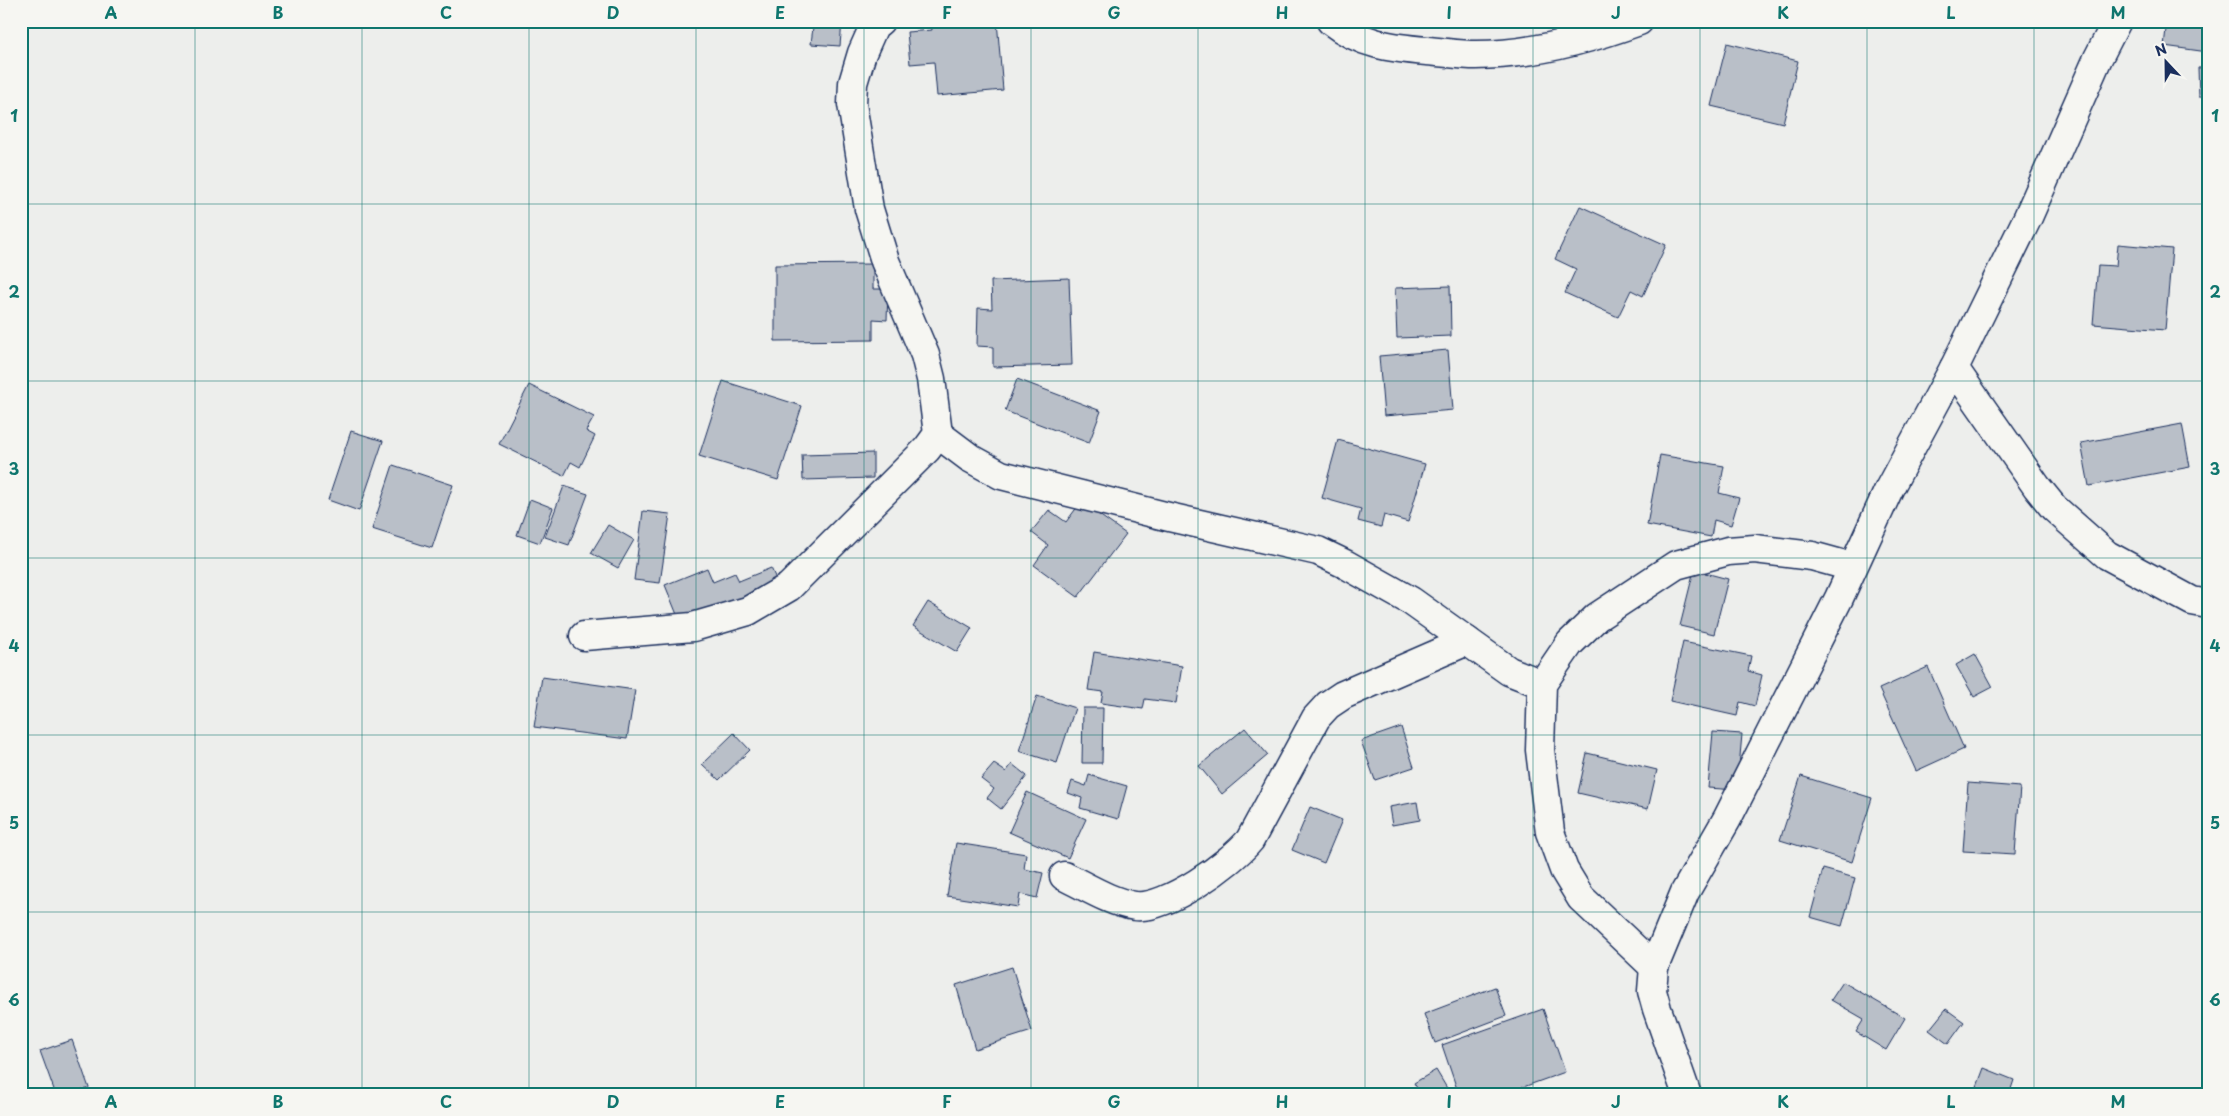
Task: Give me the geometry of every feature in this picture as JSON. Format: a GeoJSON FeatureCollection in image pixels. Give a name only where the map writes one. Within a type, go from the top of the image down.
{"type":"FeatureCollection","features":[{"type":"Feature","properties":{"kind":"street"},"geometry":{"type":"LineString","coordinates":[[584,636],[693,627],[748,611],[788,587],[927,450],[938,434],[931,379],[925,354],[885,261],[869,209],[853,112],[853,83],[862,53],[874,26],[880,21]]}},
{"type":"Feature","properties":{"kind":"street"},"geometry":{"type":"LineString","coordinates":[[1331,21],[1364,41],[1406,49],[1475,55],[1515,53],[1569,44],[1639,21]]}},
{"type":"Feature","properties":{"kind":"street"},"geometry":{"type":"LineString","coordinates":[[1687,1095],[1656,1010],[1652,991],[1654,967],[1685,892],[1727,819],[1839,598],[1889,489],[1954,368],[2028,217],[2098,58],[2117,21]]}},
{"type":"Feature","properties":{"kind":"street"},"geometry":{"type":"LineString","coordinates":[[1954,368],[2054,508],[2107,555],[2192,601],[2208,604]]}},
{"type":"Feature","properties":{"kind":"street"},"geometry":{"type":"LineString","coordinates":[[938,434],[970,458],[1001,475],[1169,517],[1318,551],[1411,601],[1509,671],[1542,684]]}},
{"type":"Feature","properties":{"kind":"street"},"geometry":{"type":"LineString","coordinates":[[1654,967],[1581,898],[1564,870],[1550,832],[1540,750],[1542,684],[1570,643],[1597,617],[1676,565],[1728,550],[1755,549],[1812,556],[1852,567]]}},
{"type":"Feature","properties":{"kind":"street"},"geometry":{"type":"LineString","coordinates":[[1064,876],[1116,901],[1137,906],[1151,905],[1171,899],[1236,856],[1250,840],[1316,718],[1328,704],[1343,695],[1467,641]]}},
{"type":"Feature","properties":{"kind":"building"},"geometry":{"type":"Polygon","coordinates":[[[775,21],[842,21],[840,46],[811,44],[813,27],[775,27],[775,21]]]}},
{"type":"Feature","properties":{"kind":"building"},"geometry":{"type":"Polygon","coordinates":[[[931,21],[997,21],[1003,90],[937,96],[934,62],[910,64],[907,32],[932,30],[931,21]]]}},
{"type":"Feature","properties":{"kind":"building"},"geometry":{"type":"Polygon","coordinates":[[[2167,21],[2208,21],[2208,52],[2164,46],[2167,21]]]}},
{"type":"Feature","properties":{"kind":"building"},"geometry":{"type":"Polygon","coordinates":[[[1727,43],[1798,61],[1783,123],[1711,106],[1727,43]]]}},
{"type":"Feature","properties":{"kind":"building"},"geometry":{"type":"Polygon","coordinates":[[[2208,67],[2208,97],[2199,97],[2198,68],[2208,67]]]}},
{"type":"Feature","properties":{"kind":"building"},"geometry":{"type":"Polygon","coordinates":[[[1580,206],[1666,245],[1643,296],[1631,290],[1618,317],[1565,293],[1576,269],[1555,259],[1580,206]]]}},
{"type":"Feature","properties":{"kind":"building"},"geometry":{"type":"Polygon","coordinates":[[[2118,244],[2172,249],[2165,330],[2093,324],[2098,265],[2116,266],[2118,244]]]}},
{"type":"Feature","properties":{"kind":"building"},"geometry":{"type":"Polygon","coordinates":[[[873,264],[873,289],[888,289],[887,320],[873,319],[873,340],[775,341],[775,265],[873,264]]]}},
{"type":"Feature","properties":{"kind":"building"},"geometry":{"type":"Polygon","coordinates":[[[1069,278],[1072,365],[993,367],[993,347],[977,346],[978,308],[992,309],[991,281],[1069,278]]]}},
{"type":"Feature","properties":{"kind":"building"},"geometry":{"type":"Polygon","coordinates":[[[1450,286],[1451,336],[1397,338],[1395,288],[1450,286]]]}},
{"type":"Feature","properties":{"kind":"building"},"geometry":{"type":"Polygon","coordinates":[[[1448,350],[1453,410],[1384,416],[1379,356],[1448,350]]]}},
{"type":"Feature","properties":{"kind":"building"},"geometry":{"type":"Polygon","coordinates":[[[1017,379],[1101,411],[1089,443],[1005,411],[1017,379]]]}},
{"type":"Feature","properties":{"kind":"building"},"geometry":{"type":"Polygon","coordinates":[[[723,381],[802,406],[778,480],[699,456],[723,381]]]}},
{"type":"Feature","properties":{"kind":"building"},"geometry":{"type":"Polygon","coordinates":[[[529,385],[594,417],[586,431],[595,436],[580,467],[571,462],[564,476],[499,444],[529,385]]]}},
{"type":"Feature","properties":{"kind":"building"},"geometry":{"type":"Polygon","coordinates":[[[2182,424],[2190,467],[2089,486],[2081,443],[2182,424]]]}},
{"type":"Feature","properties":{"kind":"building"},"geometry":{"type":"Polygon","coordinates":[[[351,431],[383,441],[359,511],[328,500],[351,431]]]}},
{"type":"Feature","properties":{"kind":"building"},"geometry":{"type":"Polygon","coordinates":[[[1338,440],[1425,464],[1408,522],[1384,515],[1381,527],[1358,521],[1361,509],[1322,498],[1338,440]]]}},
{"type":"Feature","properties":{"kind":"building"},"geometry":{"type":"Polygon","coordinates":[[[873,453],[873,478],[803,480],[802,455],[873,453]]]}},
{"type":"Feature","properties":{"kind":"building"},"geometry":{"type":"Polygon","coordinates":[[[1660,455],[1724,466],[1719,493],[1739,498],[1731,525],[1714,520],[1711,537],[1647,525],[1660,455]]]}},
{"type":"Feature","properties":{"kind":"building"},"geometry":{"type":"Polygon","coordinates":[[[393,465],[453,485],[432,548],[372,529],[393,465]]]}},
{"type":"Feature","properties":{"kind":"building"},"geometry":{"type":"Polygon","coordinates":[[[564,486],[588,494],[569,545],[545,537],[564,486]]]}},
{"type":"Feature","properties":{"kind":"building"},"geometry":{"type":"Polygon","coordinates":[[[530,499],[553,508],[540,543],[517,535],[530,499]]]}},
{"type":"Feature","properties":{"kind":"building"},"geometry":{"type":"Polygon","coordinates":[[[1081,502],[1126,534],[1078,597],[1034,565],[1048,545],[1031,532],[1049,510],[1066,522],[1081,502]]]}},
{"type":"Feature","properties":{"kind":"building"},"geometry":{"type":"Polygon","coordinates":[[[643,511],[670,514],[660,583],[634,580],[643,511]]]}},
{"type":"Feature","properties":{"kind":"building"},"geometry":{"type":"Polygon","coordinates":[[[608,525],[634,540],[618,568],[591,553],[608,525]]]}},
{"type":"Feature","properties":{"kind":"building"},"geometry":{"type":"Polygon","coordinates":[[[707,568],[713,582],[735,573],[739,581],[771,568],[780,588],[680,622],[665,585],[707,568]]]}},
{"type":"Feature","properties":{"kind":"building"},"geometry":{"type":"Polygon","coordinates":[[[1694,570],[1728,579],[1714,634],[1680,626],[1694,570]]]}},
{"type":"Feature","properties":{"kind":"building"},"geometry":{"type":"Polygon","coordinates":[[[928,602],[972,628],[957,652],[913,626],[928,602]]]}},
{"type":"Feature","properties":{"kind":"building"},"geometry":{"type":"Polygon","coordinates":[[[1683,642],[1751,656],[1748,671],[1762,675],[1755,706],[1740,702],[1737,716],[1670,701],[1683,642]]]}},
{"type":"Feature","properties":{"kind":"building"},"geometry":{"type":"Polygon","coordinates":[[[1094,652],[1182,666],[1176,703],[1145,699],[1143,709],[1101,703],[1103,692],[1088,690],[1094,652]]]}},
{"type":"Feature","properties":{"kind":"building"},"geometry":{"type":"Polygon","coordinates":[[[1975,654],[1993,687],[1974,697],[1956,665],[1975,654]]]}},
{"type":"Feature","properties":{"kind":"building"},"geometry":{"type":"Polygon","coordinates":[[[1928,667],[1964,749],[1916,771],[1879,689],[1928,667]]]}},
{"type":"Feature","properties":{"kind":"building"},"geometry":{"type":"Polygon","coordinates":[[[542,677],[635,690],[627,739],[534,727],[542,677]]]}},
{"type":"Feature","properties":{"kind":"building"},"geometry":{"type":"Polygon","coordinates":[[[1037,696],[1075,708],[1057,763],[1019,751],[1037,696]]]}},
{"type":"Feature","properties":{"kind":"building"},"geometry":{"type":"Polygon","coordinates":[[[1083,708],[1103,708],[1102,763],[1082,763],[1083,708]]]}},
{"type":"Feature","properties":{"kind":"building"},"geometry":{"type":"Polygon","coordinates":[[[1401,727],[1414,767],[1375,780],[1361,741],[1401,727]]]}},
{"type":"Feature","properties":{"kind":"building"},"geometry":{"type":"Polygon","coordinates":[[[1245,728],[1268,755],[1222,794],[1199,766],[1245,728]]]}},
{"type":"Feature","properties":{"kind":"building"},"geometry":{"type":"Polygon","coordinates":[[[1713,732],[1742,734],[1737,790],[1708,788],[1713,732]]]}},
{"type":"Feature","properties":{"kind":"building"},"geometry":{"type":"Polygon","coordinates":[[[734,733],[750,750],[719,780],[702,764],[734,733]]]}},
{"type":"Feature","properties":{"kind":"building"},"geometry":{"type":"Polygon","coordinates":[[[1587,753],[1657,770],[1648,809],[1578,793],[1587,753]]]}},
{"type":"Feature","properties":{"kind":"building"},"geometry":{"type":"Polygon","coordinates":[[[994,764],[1006,772],[1012,764],[1027,776],[1001,809],[987,798],[994,789],[981,779],[994,764]]]}},
{"type":"Feature","properties":{"kind":"building"},"geometry":{"type":"Polygon","coordinates":[[[1089,775],[1127,786],[1118,819],[1080,808],[1082,798],[1068,793],[1072,781],[1086,786],[1089,775]]]}},
{"type":"Feature","properties":{"kind":"building"},"geometry":{"type":"Polygon","coordinates":[[[1801,776],[1872,798],[1852,862],[1780,840],[1801,776]]]}},
{"type":"Feature","properties":{"kind":"building"},"geometry":{"type":"Polygon","coordinates":[[[1968,783],[2020,787],[2015,854],[1963,851],[1968,783]]]}},
{"type":"Feature","properties":{"kind":"building"},"geometry":{"type":"Polygon","coordinates":[[[1027,792],[1086,819],[1068,858],[1009,832],[1027,792]]]}},
{"type":"Feature","properties":{"kind":"building"},"geometry":{"type":"Polygon","coordinates":[[[1417,802],[1420,820],[1392,825],[1389,807],[1417,802]]]}},
{"type":"Feature","properties":{"kind":"building"},"geometry":{"type":"Polygon","coordinates":[[[1310,807],[1342,820],[1324,863],[1292,850],[1310,807]]]}},
{"type":"Feature","properties":{"kind":"building"},"geometry":{"type":"Polygon","coordinates":[[[956,843],[1026,854],[1024,869],[1043,873],[1037,898],[1020,894],[1018,907],[947,896],[956,843]]]}},
{"type":"Feature","properties":{"kind":"building"},"geometry":{"type":"Polygon","coordinates":[[[1823,869],[1855,878],[1842,926],[1810,917],[1823,869]]]}},
{"type":"Feature","properties":{"kind":"building"},"geometry":{"type":"Polygon","coordinates":[[[1012,967],[1032,1031],[975,1049],[956,985],[1012,967]]]}},
{"type":"Feature","properties":{"kind":"building"},"geometry":{"type":"Polygon","coordinates":[[[1843,982],[1905,1018],[1886,1050],[1856,1032],[1864,1019],[1831,1000],[1843,982]]]}},
{"type":"Feature","properties":{"kind":"building"},"geometry":{"type":"Polygon","coordinates":[[[1495,987],[1506,1016],[1435,1043],[1424,1014],[1495,987]]]}},
{"type":"Feature","properties":{"kind":"building"},"geometry":{"type":"Polygon","coordinates":[[[1543,1009],[1565,1072],[1501,1095],[1459,1095],[1442,1045],[1543,1009]]]}},
{"type":"Feature","properties":{"kind":"building"},"geometry":{"type":"Polygon","coordinates":[[[1946,1009],[1964,1022],[1948,1044],[1929,1030],[1946,1009]]]}},
{"type":"Feature","properties":{"kind":"building"},"geometry":{"type":"Polygon","coordinates":[[[72,1040],[89,1088],[68,1095],[56,1095],[40,1051],[72,1040]]]}},
{"type":"Feature","properties":{"kind":"building"},"geometry":{"type":"Polygon","coordinates":[[[1984,1068],[2014,1080],[2009,1095],[1982,1095],[1975,1092],[1984,1068]]]}},
{"type":"Feature","properties":{"kind":"building"},"geometry":{"type":"Polygon","coordinates":[[[1436,1070],[1451,1095],[1421,1095],[1414,1083],[1436,1070]]]}}]}
